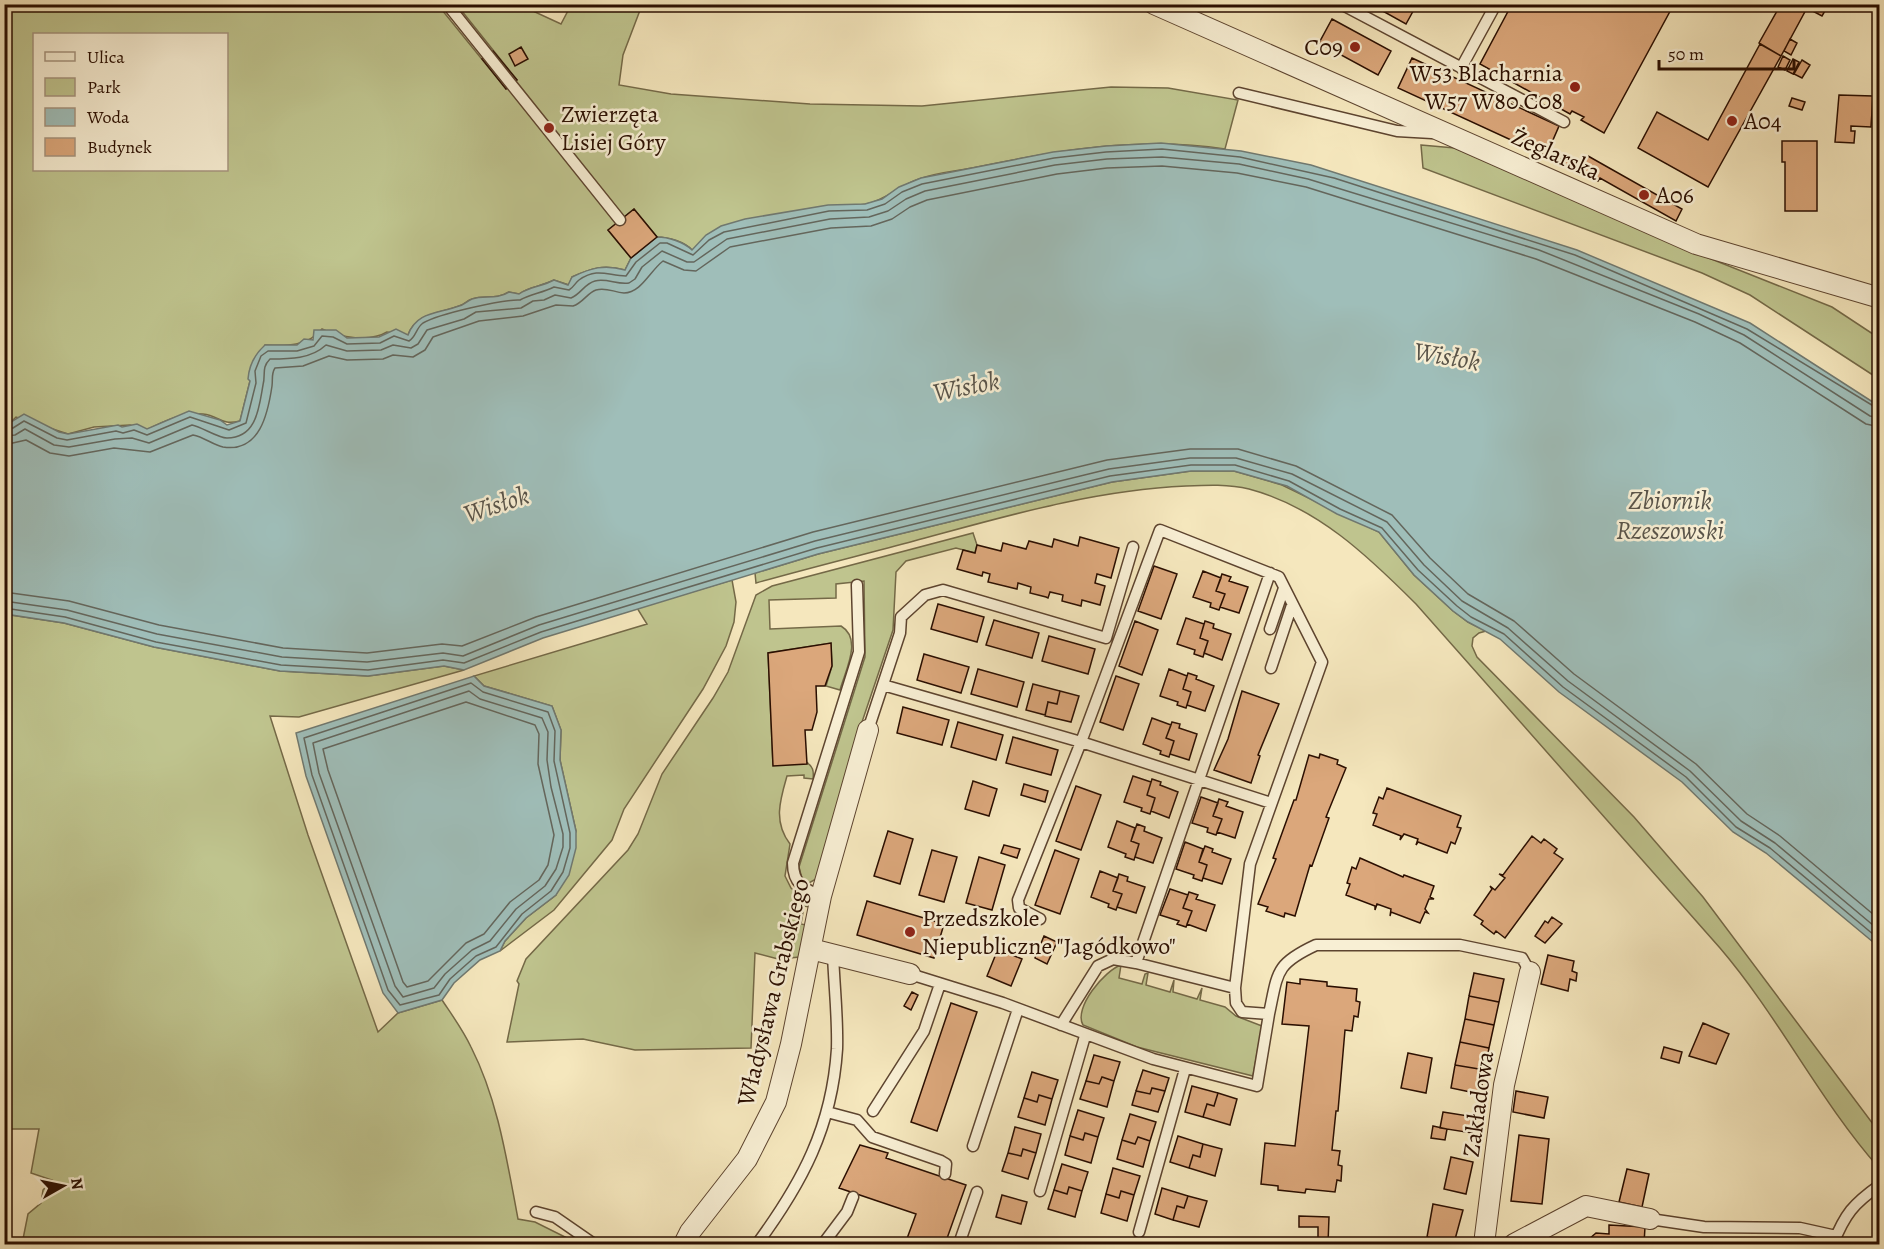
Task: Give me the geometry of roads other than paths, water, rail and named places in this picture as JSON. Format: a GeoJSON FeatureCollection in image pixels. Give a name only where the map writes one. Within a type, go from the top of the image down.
{"type":"FeatureCollection","features":[{"type":"Feature","properties":{"kind":"street","name":"Żeglarska"},"geometry":{"type":"LineString","coordinates":[[1154,4],[1696,244],[1880,298]]}},
{"type":"Feature","properties":{"kind":"street","name":"Władysława Grabskiego"},"geometry":{"type":"LineString","coordinates":[[684,1245],[690,1232],[747,1159],[776,1102],[821,896],[868,730]]}},
{"type":"Feature","properties":{"kind":"street"},"geometry":{"type":"LineString","coordinates":[[811,949],[910,974]]}},
{"type":"Feature","properties":{"kind":"street","name":"Zakładowa"},"geometry":{"type":"LineString","coordinates":[[1484,1245],[1504,1085],[1530,972]]}},
{"type":"Feature","properties":{"kind":"street"},"geometry":{"type":"LineString","coordinates":[[1514,1245],[1586,1206],[1650,1219]]}},
{"type":"Feature","properties":{"kind":"lane"},"geometry":{"type":"LineString","coordinates":[[447,4],[620,220]]}},
{"type":"Feature","properties":{"kind":"lane"},"geometry":{"type":"LineString","coordinates":[[1341,4],[1564,122]]}},
{"type":"Feature","properties":{"kind":"lane"},"geometry":{"type":"LineString","coordinates":[[1461,68],[1496,4]]}},
{"type":"Feature","properties":{"kind":"lane"},"geometry":{"type":"LineString","coordinates":[[1239,93],[1397,131],[1448,134]]}},
{"type":"Feature","properties":{"kind":"lane"},"geometry":{"type":"LineString","coordinates":[[1040,919],[1019,908],[1018,900],[1081,742],[1160,530],[1279,576],[1322,662],[1250,864],[1236,1003],[1242,1012],[1269,1014]]}},
{"type":"Feature","properties":{"kind":"lane"},"geometry":{"type":"LineString","coordinates":[[868,730],[900,633],[902,617],[925,595],[937,590],[1106,638],[1133,547]]}},
{"type":"Feature","properties":{"kind":"lane"},"geometry":{"type":"LineString","coordinates":[[1136,963],[1270,573]]}},
{"type":"Feature","properties":{"kind":"lane"},"geometry":{"type":"LineString","coordinates":[[821,896],[801,887],[794,877],[793,863],[859,652],[857,585]]}},
{"type":"Feature","properties":{"kind":"lane"},"geometry":{"type":"LineString","coordinates":[[1270,629],[1284,588]]}},
{"type":"Feature","properties":{"kind":"lane"},"geometry":{"type":"LineString","coordinates":[[1271,668],[1292,605]]}},
{"type":"Feature","properties":{"kind":"lane"},"geometry":{"type":"LineString","coordinates":[[883,685],[1081,742],[1271,803]]}},
{"type":"Feature","properties":{"kind":"lane"},"geometry":{"type":"LineString","coordinates":[[910,974],[1018,1009],[1085,1036],[1185,1069],[1257,1086],[1278,969],[1296,955],[1316,945],[1460,945],[1522,958],[1530,972]]}},
{"type":"Feature","properties":{"kind":"lane"},"geometry":{"type":"LineString","coordinates":[[757,1245],[804,1173],[827,1112],[837,1047],[833,953]]}},
{"type":"Feature","properties":{"kind":"lane"},"geometry":{"type":"LineString","coordinates":[[1061,1026],[1098,966],[1113,959],[1236,988]]}},
{"type":"Feature","properties":{"kind":"lane"},"geometry":{"type":"LineString","coordinates":[[873,1111],[924,1031],[940,984]]}},
{"type":"Feature","properties":{"kind":"lane"},"geometry":{"type":"LineString","coordinates":[[973,1146],[1018,1009]]}},
{"type":"Feature","properties":{"kind":"lane"},"geometry":{"type":"LineString","coordinates":[[1040,1191],[1085,1036]]}},
{"type":"Feature","properties":{"kind":"lane"},"geometry":{"type":"LineString","coordinates":[[1139,1232],[1185,1069]]}},
{"type":"Feature","properties":{"kind":"lane"},"geometry":{"type":"LineString","coordinates":[[827,1112],[857,1120],[872,1137],[941,1161],[946,1164],[945,1174]]}},
{"type":"Feature","properties":{"kind":"lane"},"geometry":{"type":"LineString","coordinates":[[1650,1219],[1704,1227],[1800,1228],[1835,1240],[1846,1214],[1854,1204],[1880,1185]]}},
{"type":"Feature","properties":{"kind":"lane"},"geometry":{"type":"LineString","coordinates":[[959,1245],[977,1192]]}},
{"type":"Feature","properties":{"kind":"lane"},"geometry":{"type":"LineString","coordinates":[[827,1243],[854,1197]]}},
{"type":"Feature","properties":{"kind":"lane"},"geometry":{"type":"LineString","coordinates":[[536,1212],[555,1217],[594,1245]]}},
{"type":"Feature","properties":{"kind":"water","name":"Zbiornik Rzeszowski"},"geometry":{"type":"Polygon","coordinates":[[[1161,143],[1241,151],[1311,165],[1577,250],[1750,323],[1879,406],[1879,947],[1766,853],[1733,832],[1682,782],[1559,692],[1500,639],[1453,611],[1414,575],[1379,532],[1337,514],[1287,486],[1234,471],[1191,471],[1112,482],[818,554],[543,638],[464,670],[444,666],[368,676],[280,671],[154,647],[64,623],[5,614],[5,422],[11,422],[24,414],[59,432],[68,434],[118,425],[122,427],[137,424],[147,429],[189,411],[220,420],[227,425],[240,421],[250,381],[248,379],[250,369],[255,356],[261,349],[265,345],[297,345],[304,339],[313,340],[314,330],[336,330],[347,338],[379,337],[396,329],[408,335],[417,321],[423,317],[461,305],[472,299],[500,296],[509,292],[519,294],[554,280],[568,285],[572,277],[598,268],[611,267],[625,270],[631,258],[657,237],[676,240],[692,250],[706,235],[721,226],[745,219],[828,205],[865,204],[882,199],[899,187],[921,178],[1053,152],[1161,143]]]}},
{"type":"Feature","properties":{"kind":"water"},"geometry":{"type":"Polygon","coordinates":[[[474,676],[484,686],[552,706],[561,730],[560,760],[576,831],[576,848],[569,875],[556,895],[526,918],[505,941],[500,951],[480,960],[454,983],[442,1000],[398,1013],[383,993],[306,776],[296,733],[474,676]]]}},
{"type":"Feature","properties":{"kind":"place","name":"C09"},"geometry":{"type":"Point","coordinates":[1355,47]}},
{"type":"Feature","properties":{"kind":"place","name":"W53 Blacharnia W57 W80 C08"},"geometry":{"type":"Point","coordinates":[1575,87]}},
{"type":"Feature","properties":{"kind":"place","name":"A04"},"geometry":{"type":"Point","coordinates":[1732,121]}},
{"type":"Feature","properties":{"kind":"place","name":"Zwierzęta Lisiej Góry"},"geometry":{"type":"Point","coordinates":[549,128]}},
{"type":"Feature","properties":{"kind":"place","name":"A06"},"geometry":{"type":"Point","coordinates":[1644,195]}},
{"type":"Feature","properties":{"kind":"place","name":"Przedszkole Niepubliczne \"Jagódkowo\""},"geometry":{"type":"Point","coordinates":[910,932]}},
{"type":"Feature","properties":{"kind":"water label","name":"Wisłok"},"geometry":{"type":"Point","coordinates":[1447,356]}},
{"type":"Feature","properties":{"kind":"water label","name":"Wisłok"},"geometry":{"type":"Point","coordinates":[966,386]}},
{"type":"Feature","properties":{"kind":"water label","name":"Wisłok"},"geometry":{"type":"Point","coordinates":[496,504]}}]}
